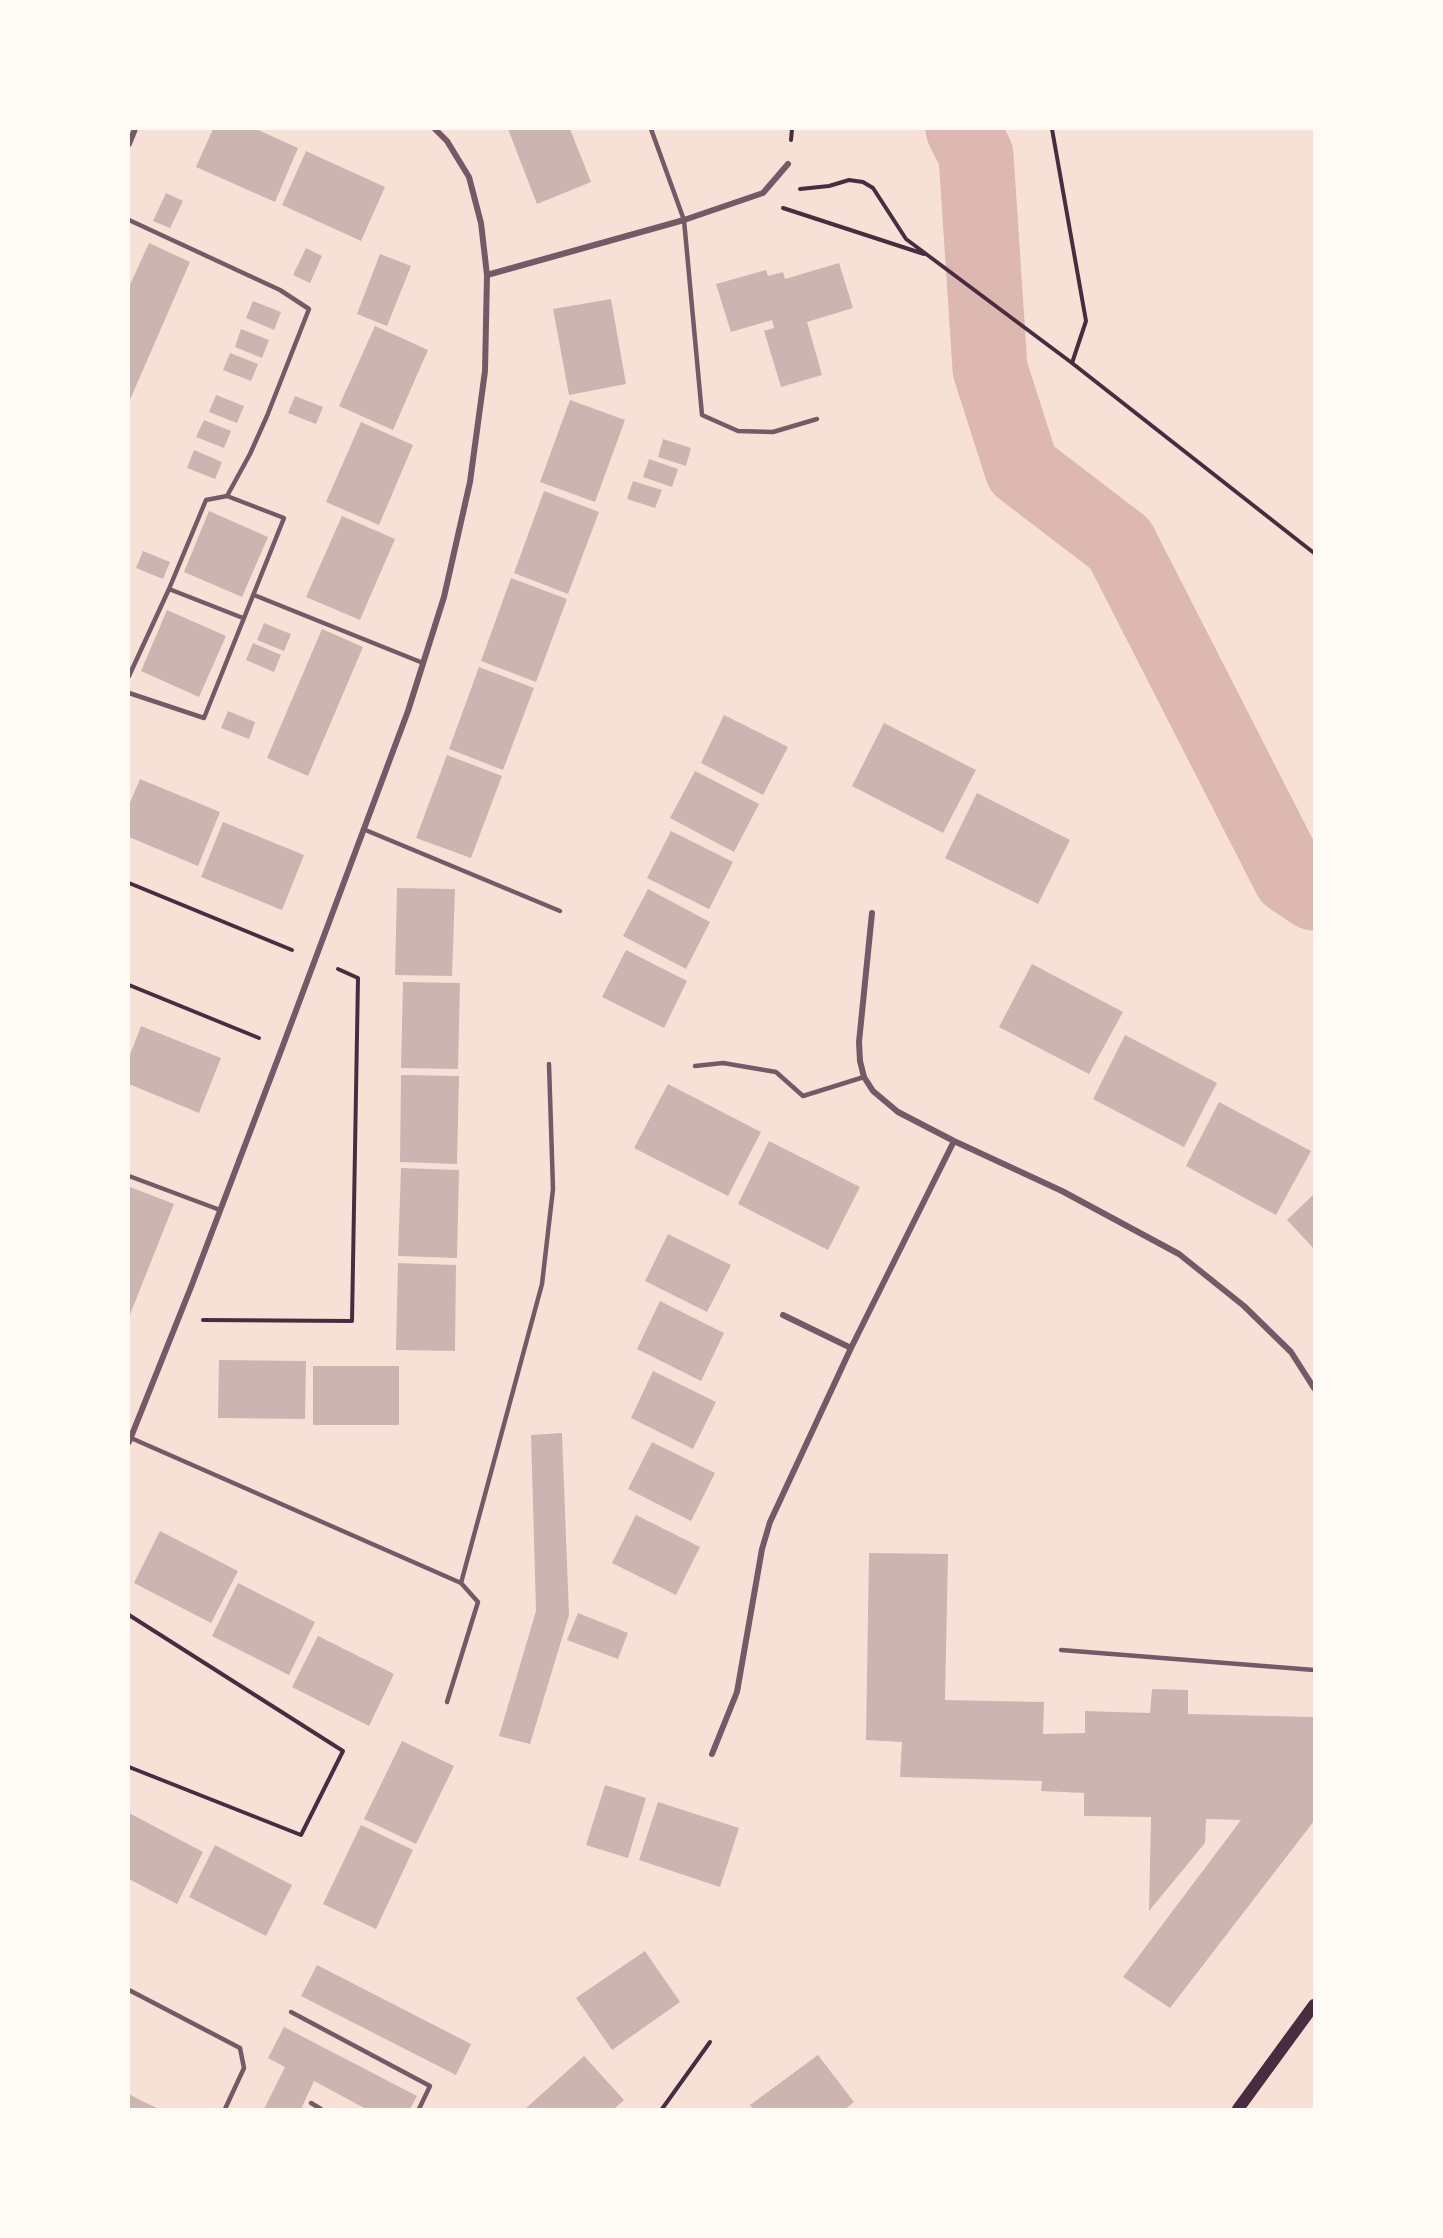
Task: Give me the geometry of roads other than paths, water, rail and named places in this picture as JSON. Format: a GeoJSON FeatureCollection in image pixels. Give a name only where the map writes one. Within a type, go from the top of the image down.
{"type":"FeatureCollection","features":[{"type":"Feature","properties":{"kind":"main road"},"geometry":{"type":"LineString","coordinates":[[1238,2109],[1314,2006]]}},
{"type":"Feature","properties":{"kind":"street"},"geometry":{"type":"LineString","coordinates":[[129,144],[135,129]]}},
{"type":"Feature","properties":{"kind":"street"},"geometry":{"type":"LineString","coordinates":[[130,1440],[282,1048],[408,711],[444,597],[470,482],[485,371],[487,275],[481,223],[469,177],[447,141],[435,129]]}},
{"type":"Feature","properties":{"kind":"street"},"geometry":{"type":"LineString","coordinates":[[487,275],[684,220],[764,193],[788,164]]}},
{"type":"Feature","properties":{"kind":"street"},"geometry":{"type":"LineString","coordinates":[[872,913],[859,1042],[864,1077],[873,1091],[898,1112],[954,1141],[1062,1191],[1179,1254],[1244,1306],[1283,1344],[1291,1352],[1314,1388]]}},
{"type":"Feature","properties":{"kind":"street"},"geometry":{"type":"LineString","coordinates":[[712,1754],[738,1692],[765,1535],[851,1348],[954,1141]]}},
{"type":"Feature","properties":{"kind":"street"},"geometry":{"type":"LineString","coordinates":[[783,1316],[851,1348]]}},
{"type":"Feature","properties":{"kind":"lane"},"geometry":{"type":"LineString","coordinates":[[651,129],[684,220],[702,416],[738,431],[773,432],[817,419]]}},
{"type":"Feature","properties":{"kind":"lane"},"geometry":{"type":"LineString","coordinates":[[129,220],[280,290],[309,309],[263,426],[226,496]]}},
{"type":"Feature","properties":{"kind":"lane"},"geometry":{"type":"LineString","coordinates":[[129,676],[206,500],[226,496],[284,518],[204,718],[129,693]]}},
{"type":"Feature","properties":{"kind":"lane"},"geometry":{"type":"LineString","coordinates":[[169,589],[243,618]]}},
{"type":"Feature","properties":{"kind":"lane"},"geometry":{"type":"LineString","coordinates":[[254,595],[423,663]]}},
{"type":"Feature","properties":{"kind":"lane"},"geometry":{"type":"LineString","coordinates":[[363,829],[560,911]]}},
{"type":"Feature","properties":{"kind":"lane"},"geometry":{"type":"LineString","coordinates":[[695,1066],[723,1062],[777,1072],[803,1096],[864,1077]]}},
{"type":"Feature","properties":{"kind":"lane"},"geometry":{"type":"LineString","coordinates":[[461,1583],[542,1284],[553,1189],[549,1064]]}},
{"type":"Feature","properties":{"kind":"lane"},"geometry":{"type":"LineString","coordinates":[[129,1176],[220,1210]]}},
{"type":"Feature","properties":{"kind":"lane"},"geometry":{"type":"LineString","coordinates":[[129,1419],[137,1422]]}},
{"type":"Feature","properties":{"kind":"lane"},"geometry":{"type":"LineString","coordinates":[[130,1440],[461,1583],[478,1602],[447,1702]]}},
{"type":"Feature","properties":{"kind":"lane"},"geometry":{"type":"LineString","coordinates":[[1061,1650],[1314,1670]]}},
{"type":"Feature","properties":{"kind":"lane"},"geometry":{"type":"LineString","coordinates":[[129,1990],[240,2048],[244,2068],[225,2109]]}},
{"type":"Feature","properties":{"kind":"lane"},"geometry":{"type":"LineString","coordinates":[[291,2012],[430,2086],[419,2109]]}},
{"type":"Feature","properties":{"kind":"lane"},"geometry":{"type":"LineString","coordinates":[[311,2103],[321,2109]]}},
{"type":"Feature","properties":{"kind":"waterway"},"geometry":{"type":"LineString","coordinates":[[963,129],[976,155],[990,369],[1022,469],[1120,544],[1290,877],[1314,893]]}}]}
